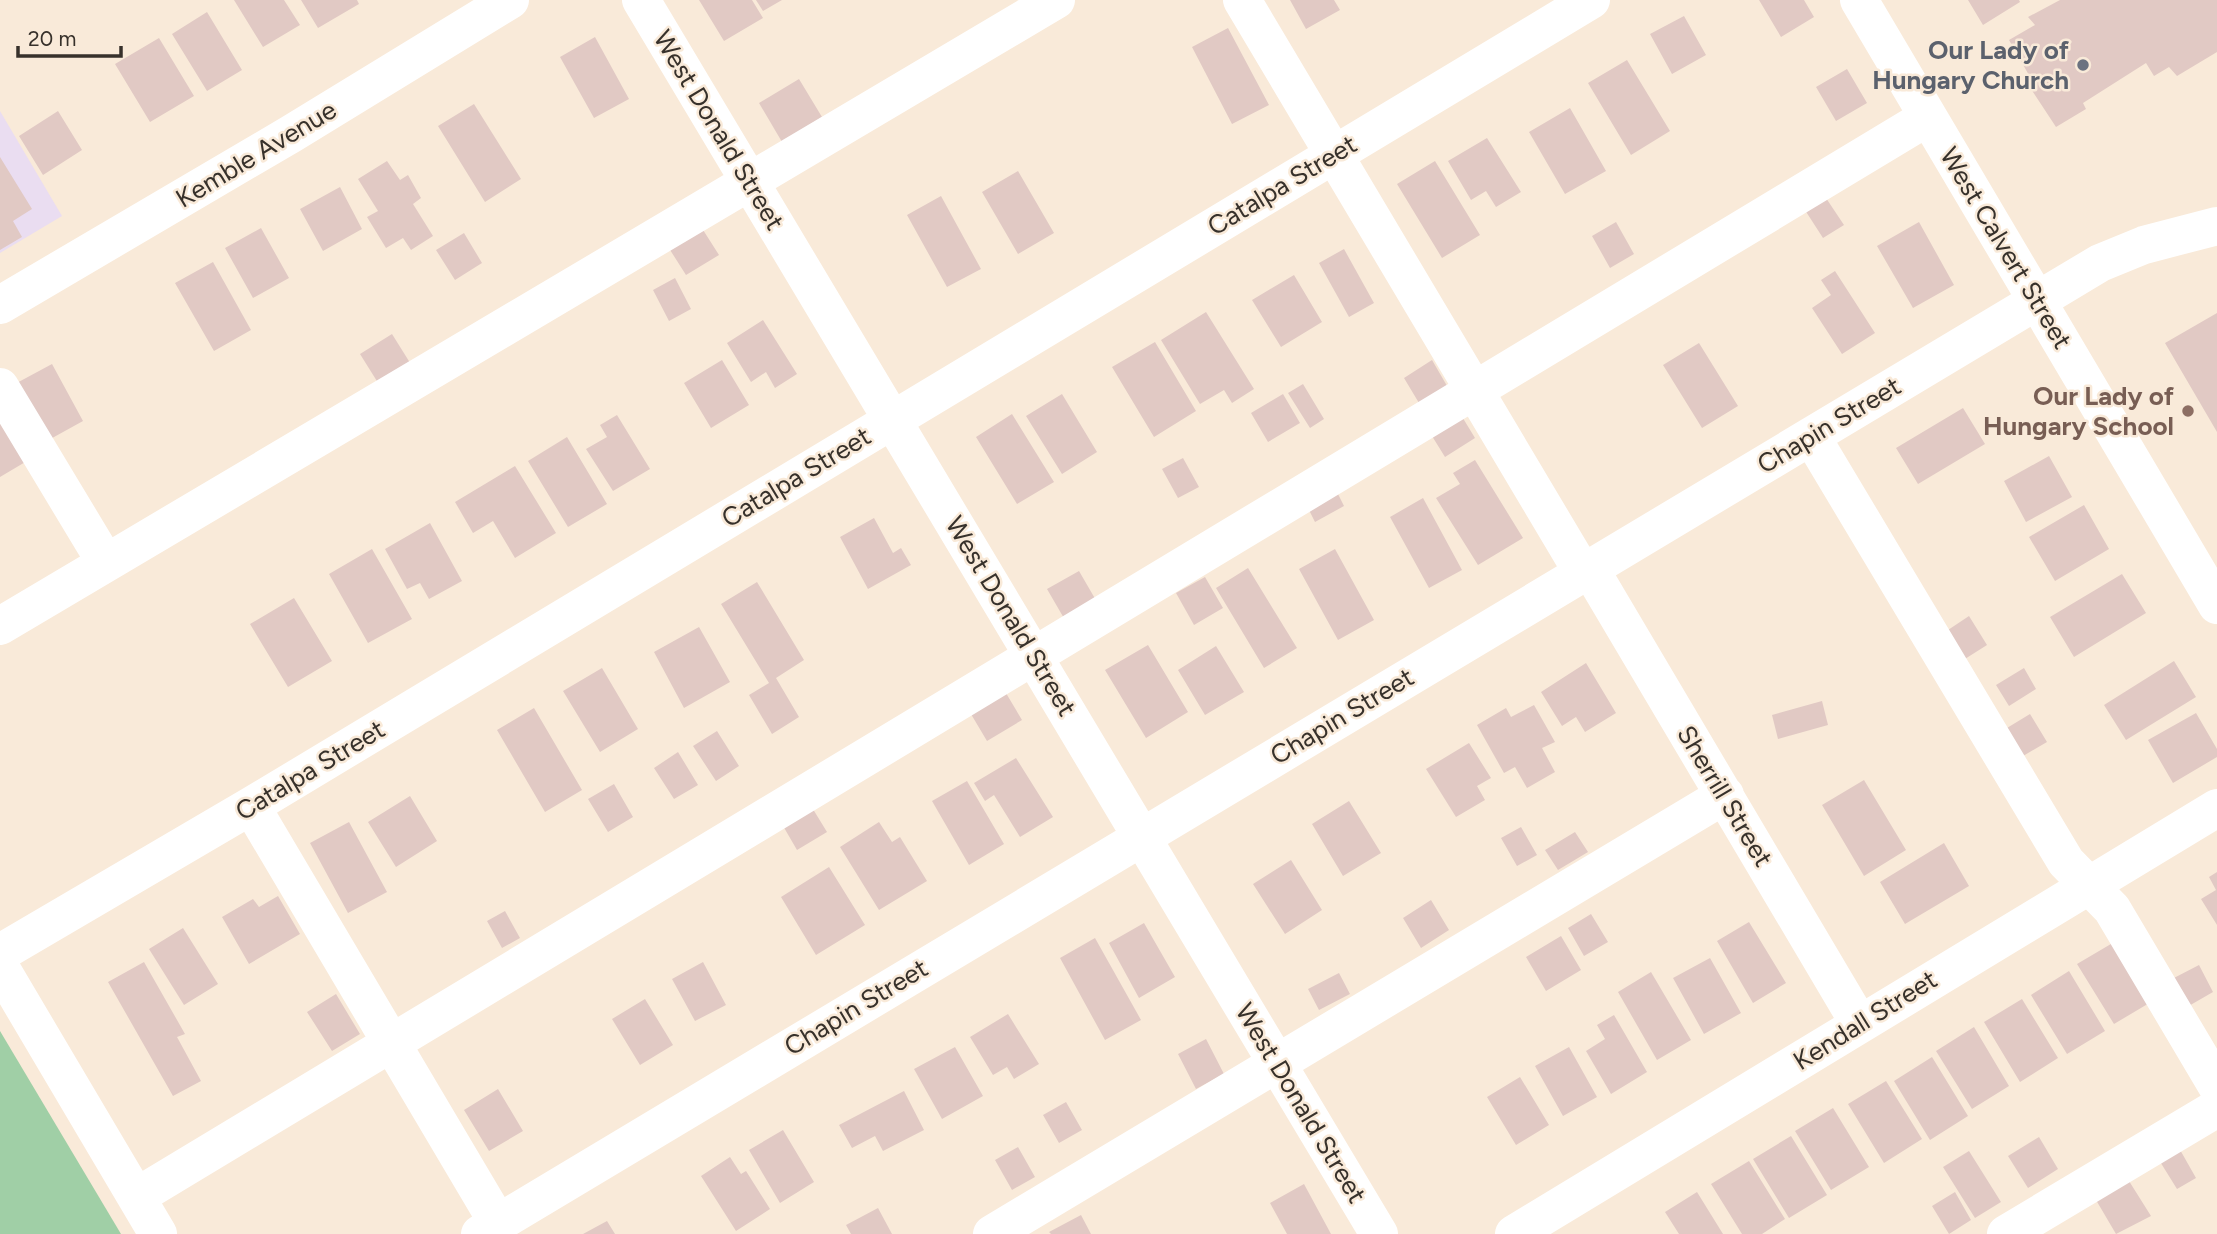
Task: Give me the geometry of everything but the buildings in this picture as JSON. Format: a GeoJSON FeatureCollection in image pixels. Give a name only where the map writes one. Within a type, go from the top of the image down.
{"type":"FeatureCollection","features":[{"type":"Feature","properties":{"kind":"street","name":"Kemble Avenue"},"geometry":{"type":"LineString","coordinates":[[0,305],[291,134],[510,0]]}},
{"type":"Feature","properties":{"kind":"street","name":"West Donald Street"},"geometry":{"type":"LineString","coordinates":[[641,0],[1379,1234]]}},
{"type":"Feature","properties":{"kind":"street"},"geometry":{"type":"LineString","coordinates":[[0,626],[1056,0]]}},
{"type":"Feature","properties":{"kind":"street","name":"Sherrill Street"},"geometry":{"type":"LineString","coordinates":[[1242,0],[1475,391],[1725,795],[1858,1023]]}},
{"type":"Feature","properties":{"kind":"street","name":"Catalpa Street"},"geometry":{"type":"LineString","coordinates":[[0,953],[251,806],[1591,0]]}},
{"type":"Feature","properties":{"kind":"street","name":"West Calvert Street"},"geometry":{"type":"LineString","coordinates":[[1859,0],[2217,605]]}},
{"type":"Feature","properties":{"kind":"street"},"geometry":{"type":"LineString","coordinates":[[136,1197],[1928,117]]}},
{"type":"Feature","properties":{"kind":"street","name":"Chapin Street"},"geometry":{"type":"LineString","coordinates":[[489,1228],[2037,300],[2108,259],[2181,233],[2217,226]]}},
{"type":"Feature","properties":{"kind":"street"},"geometry":{"type":"LineString","coordinates":[[0,387],[106,563]]}},
{"type":"Feature","properties":{"kind":"street"},"geometry":{"type":"LineString","coordinates":[[1811,436],[2066,862],[2112,909],[2217,1086]]}},
{"type":"Feature","properties":{"kind":"street"},"geometry":{"type":"LineString","coordinates":[[992,1234],[1725,795]]}},
{"type":"Feature","properties":{"kind":"street"},"geometry":{"type":"LineString","coordinates":[[251,806],[393,1042],[489,1228]]}},
{"type":"Feature","properties":{"kind":"street","name":"Kendall Street"},"geometry":{"type":"LineString","coordinates":[[1514,1234],[1858,1023],[2217,808]]}},
{"type":"Feature","properties":{"kind":"street"},"geometry":{"type":"LineString","coordinates":[[0,967],[158,1234]]}},
{"type":"Feature","properties":{"kind":"street"},"geometry":{"type":"LineString","coordinates":[[2006,1234],[2217,1108]]}},
{"type":"Feature","properties":{"kind":"shaded area"},"geometry":{"type":"Polygon","coordinates":[[[0,111],[62,216],[0,253],[0,111]]]}},
{"type":"Feature","properties":{"kind":"green space"},"geometry":{"type":"Polygon","coordinates":[[[0,1031],[121,1234],[0,1234],[0,1031]]]}},
{"type":"Feature","properties":{"kind":"place","name":"Our Lady of Hungary Church"},"geometry":{"type":"Point","coordinates":[2083,65]}},
{"type":"Feature","properties":{"kind":"place","name":"Our Lady of Hungary School"},"geometry":{"type":"Point","coordinates":[2188,411]}}]}
